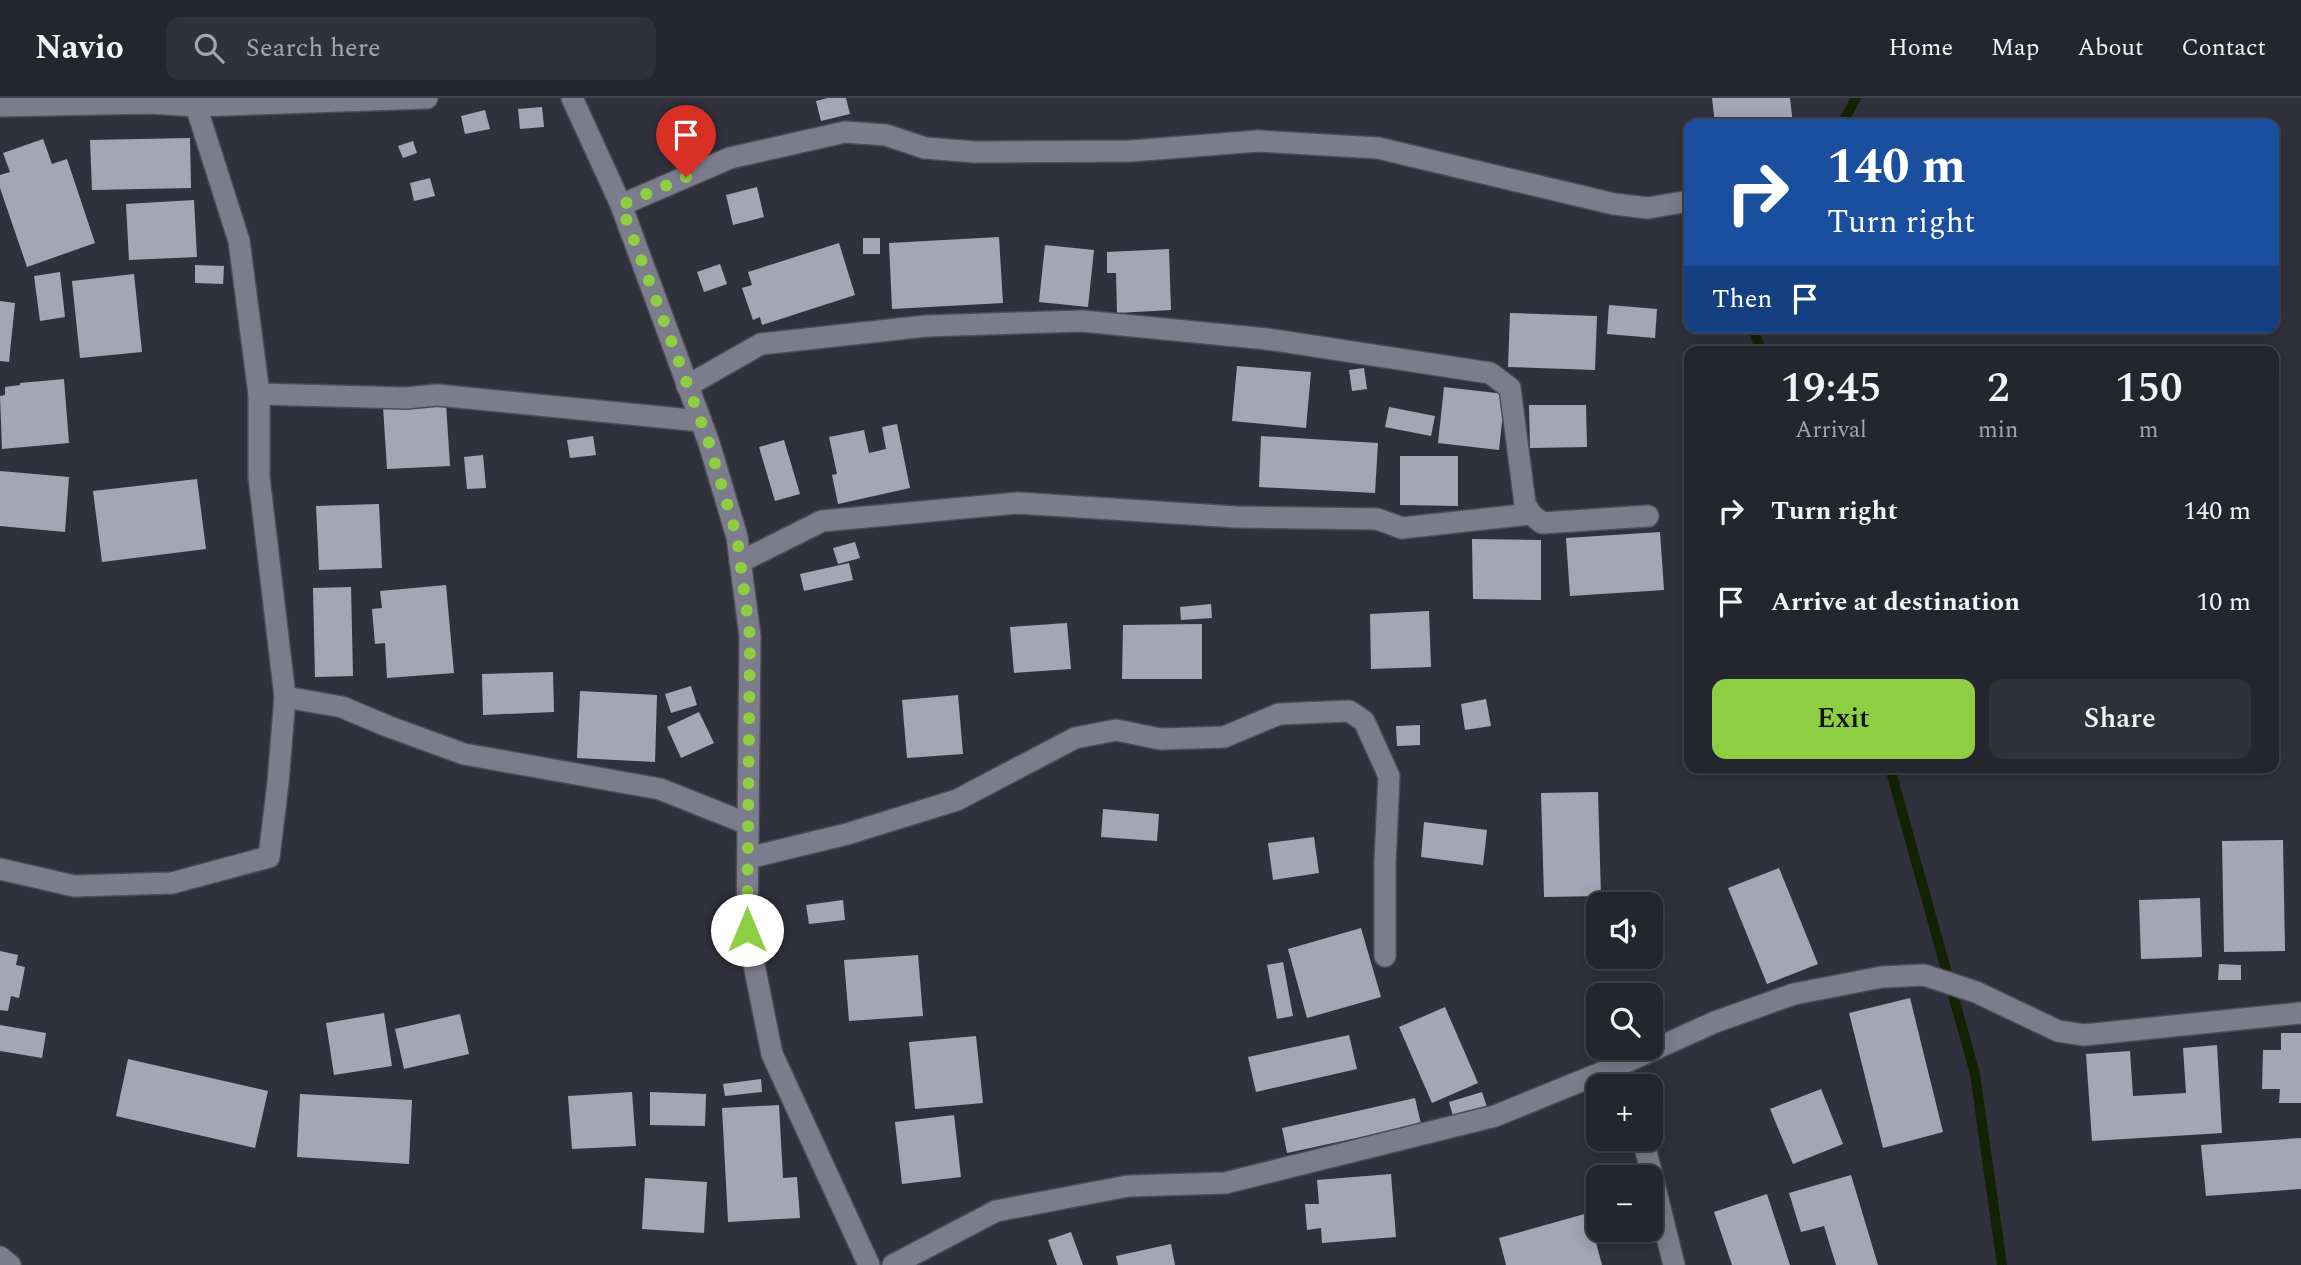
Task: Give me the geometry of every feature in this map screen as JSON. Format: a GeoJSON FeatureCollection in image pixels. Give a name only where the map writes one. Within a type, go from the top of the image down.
{"type":"FeatureCollection","features":[{"type":"Feature","properties":{"kind":"street"},"geometry":{"type":"LineString","coordinates":[[0,106],[150,101],[196,106],[427,98]]}},
{"type":"Feature","properties":{"kind":"street"},"geometry":{"type":"LineString","coordinates":[[572,98],[621,205],[701,421],[737,537],[750,636],[747,930],[772,1054],[869,1265]]}},
{"type":"Feature","properties":{"kind":"street"},"geometry":{"type":"LineString","coordinates":[[0,869],[74,886],[172,883],[269,858],[285,697],[258,477],[259,394],[239,241],[196,106]]}},
{"type":"Feature","properties":{"kind":"street"},"geometry":{"type":"LineString","coordinates":[[621,205],[730,158],[845,132],[886,135],[925,148],[975,152],[1131,151],[1258,141],[1378,148],[1614,204],[1648,208],[1684,202]]}},
{"type":"Feature","properties":{"kind":"street"},"geometry":{"type":"LineString","coordinates":[[687,386],[761,344],[926,326],[1082,321],[1267,339],[1490,373],[1510,388],[1525,504],[1531,514],[1542,523],[1648,516]]}},
{"type":"Feature","properties":{"kind":"street"},"geometry":{"type":"LineString","coordinates":[[259,394],[407,398],[438,395],[701,421]]}},
{"type":"Feature","properties":{"kind":"street"},"geometry":{"type":"LineString","coordinates":[[740,562],[822,521],[1018,503],[1237,517],[1377,519],[1402,528],[1531,514]]}},
{"type":"Feature","properties":{"kind":"street"},"geometry":{"type":"LineString","coordinates":[[285,697],[342,707],[464,754],[660,789],[748,824]]}},
{"type":"Feature","properties":{"kind":"street"},"geometry":{"type":"LineString","coordinates":[[748,858],[847,834],[957,800],[1075,738],[1116,730],[1160,739],[1224,737],[1279,714],[1349,711],[1364,721],[1390,776],[1385,862],[1385,956]]}},
{"type":"Feature","properties":{"kind":"street"},"geometry":{"type":"LineString","coordinates":[[893,1265],[996,1210],[1128,1185],[1225,1183],[1495,1116],[1613,1069],[1715,1022],[1794,994],[1882,977],[1924,975],[1976,992],[2058,1031],[2084,1035],[2301,1013]]}},
{"type":"Feature","properties":{"kind":"street"},"geometry":{"type":"LineString","coordinates":[[1613,1069],[1617,1074]]}},
{"type":"Feature","properties":{"kind":"street"},"geometry":{"type":"LineString","coordinates":[[1646,1151],[1675,1265]]}},
{"type":"Feature","properties":{"kind":"street"},"geometry":{"type":"LineString","coordinates":[[0,1257],[9,1265]]}},
{"type":"Feature","properties":{"kind":"building"},"geometry":{"type":"Polygon","coordinates":[[[846,98],[850,114],[821,121],[816,101],[846,98]]]}},
{"type":"Feature","properties":{"kind":"building"},"geometry":{"type":"Polygon","coordinates":[[[1712,98],[1790,98],[1792,119],[1714,119],[1712,98]]]}},
{"type":"Feature","properties":{"kind":"building"},"geometry":{"type":"Polygon","coordinates":[[[542,107],[544,127],[520,129],[518,109],[542,107]]]}},
{"type":"Feature","properties":{"kind":"building"},"geometry":{"type":"Polygon","coordinates":[[[485,110],[490,129],[465,134],[461,116],[485,110]]]}},
{"type":"Feature","properties":{"kind":"building"},"geometry":{"type":"Polygon","coordinates":[[[190,138],[191,188],[92,190],[90,140],[190,138]]]}},
{"type":"Feature","properties":{"kind":"building"},"geometry":{"type":"Polygon","coordinates":[[[43,139],[52,164],[67,159],[95,243],[27,267],[0,188],[0,175],[10,172],[3,153],[43,139]]]}},
{"type":"Feature","properties":{"kind":"building"},"geometry":{"type":"Polygon","coordinates":[[[413,141],[417,153],[403,158],[398,146],[413,141]]]}},
{"type":"Feature","properties":{"kind":"building"},"geometry":{"type":"Polygon","coordinates":[[[430,178],[435,196],[414,201],[410,183],[430,178]]]}},
{"type":"Feature","properties":{"kind":"building"},"geometry":{"type":"Polygon","coordinates":[[[757,187],[764,217],[733,225],[726,195],[757,187]]]}},
{"type":"Feature","properties":{"kind":"building"},"geometry":{"type":"Polygon","coordinates":[[[194,200],[197,257],[129,260],[126,204],[194,200]]]}},
{"type":"Feature","properties":{"kind":"building"},"geometry":{"type":"Polygon","coordinates":[[[999,237],[1003,303],[892,309],[889,243],[999,237]]]}},
{"type":"Feature","properties":{"kind":"building"},"geometry":{"type":"Polygon","coordinates":[[[863,238],[880,238],[880,254],[863,254],[863,238]]]}},
{"type":"Feature","properties":{"kind":"building"},"geometry":{"type":"Polygon","coordinates":[[[839,243],[855,295],[762,325],[760,317],[753,320],[742,288],[752,285],[748,272],[839,243]]]}},
{"type":"Feature","properties":{"kind":"building"},"geometry":{"type":"Polygon","coordinates":[[[1045,245],[1094,250],[1088,307],[1039,302],[1045,245]]]}},
{"type":"Feature","properties":{"kind":"building"},"geometry":{"type":"Polygon","coordinates":[[[1169,249],[1171,310],[1117,313],[1116,273],[1107,273],[1107,252],[1169,249]]]}},
{"type":"Feature","properties":{"kind":"building"},"geometry":{"type":"Polygon","coordinates":[[[720,264],[727,284],[704,292],[697,272],[720,264]]]}},
{"type":"Feature","properties":{"kind":"building"},"geometry":{"type":"Polygon","coordinates":[[[195,265],[224,266],[223,284],[195,283],[195,265]]]}},
{"type":"Feature","properties":{"kind":"building"},"geometry":{"type":"Polygon","coordinates":[[[60,272],[65,317],[40,321],[34,276],[60,272]]]}},
{"type":"Feature","properties":{"kind":"building"},"geometry":{"type":"Polygon","coordinates":[[[134,274],[142,352],[80,358],[72,281],[134,274]]]}},
{"type":"Feature","properties":{"kind":"building"},"geometry":{"type":"Polygon","coordinates":[[[0,301],[15,303],[9,362],[0,361],[0,301]]]}},
{"type":"Feature","properties":{"kind":"building"},"geometry":{"type":"Polygon","coordinates":[[[1609,305],[1657,309],[1655,338],[1607,334],[1609,305]]]}},
{"type":"Feature","properties":{"kind":"building"},"geometry":{"type":"Polygon","coordinates":[[[1510,313],[1597,316],[1595,370],[1508,367],[1510,313]]]}},
{"type":"Feature","properties":{"kind":"building"},"geometry":{"type":"Polygon","coordinates":[[[1237,366],[1311,372],[1306,428],[1232,421],[1237,366]]]}},
{"type":"Feature","properties":{"kind":"building"},"geometry":{"type":"Polygon","coordinates":[[[1364,368],[1367,389],[1352,391],[1349,370],[1364,368]]]}},
{"type":"Feature","properties":{"kind":"building"},"geometry":{"type":"Polygon","coordinates":[[[64,379],[69,443],[2,449],[0,396],[5,395],[5,387],[64,379]]]}},
{"type":"Feature","properties":{"kind":"building"},"geometry":{"type":"Polygon","coordinates":[[[1444,387],[1505,394],[1499,450],[1438,443],[1444,387]]]}},
{"type":"Feature","properties":{"kind":"building"},"geometry":{"type":"Polygon","coordinates":[[[446,403],[450,466],[387,469],[383,406],[446,403]]]}},
{"type":"Feature","properties":{"kind":"building"},"geometry":{"type":"Polygon","coordinates":[[[1529,405],[1586,405],[1587,447],[1530,448],[1529,405]]]}},
{"type":"Feature","properties":{"kind":"building"},"geometry":{"type":"Polygon","coordinates":[[[1389,407],[1435,416],[1431,436],[1385,427],[1389,407]]]}},
{"type":"Feature","properties":{"kind":"building"},"geometry":{"type":"Polygon","coordinates":[[[897,424],[910,488],[838,504],[832,475],[837,474],[829,437],[864,430],[869,453],[886,449],[882,427],[897,424]]]}},
{"type":"Feature","properties":{"kind":"building"},"geometry":{"type":"Polygon","coordinates":[[[593,436],[596,455],[570,458],[567,440],[593,436]]]}},
{"type":"Feature","properties":{"kind":"building"},"geometry":{"type":"Polygon","coordinates":[[[1261,436],[1378,443],[1375,493],[1259,487],[1261,436]]]}},
{"type":"Feature","properties":{"kind":"building"},"geometry":{"type":"Polygon","coordinates":[[[784,440],[800,494],[775,501],[759,447],[784,440]]]}},
{"type":"Feature","properties":{"kind":"building"},"geometry":{"type":"Polygon","coordinates":[[[483,455],[486,488],[467,489],[464,457],[483,455]]]}},
{"type":"Feature","properties":{"kind":"building"},"geometry":{"type":"Polygon","coordinates":[[[1400,456],[1458,456],[1458,506],[1400,505],[1400,456]]]}},
{"type":"Feature","properties":{"kind":"building"},"geometry":{"type":"Polygon","coordinates":[[[0,471],[69,477],[65,532],[0,526],[0,471]]]}},
{"type":"Feature","properties":{"kind":"building"},"geometry":{"type":"Polygon","coordinates":[[[197,479],[206,549],[102,562],[93,491],[197,479]]]}},
{"type":"Feature","properties":{"kind":"building"},"geometry":{"type":"Polygon","coordinates":[[[379,504],[382,568],[319,570],[316,506],[379,504]]]}},
{"type":"Feature","properties":{"kind":"building"},"geometry":{"type":"Polygon","coordinates":[[[1660,532],[1664,590],[1570,596],[1566,538],[1660,532]]]}},
{"type":"Feature","properties":{"kind":"building"},"geometry":{"type":"Polygon","coordinates":[[[1472,539],[1541,540],[1541,600],[1473,599],[1472,539]]]}},
{"type":"Feature","properties":{"kind":"building"},"geometry":{"type":"Polygon","coordinates":[[[855,542],[860,558],[838,564],[833,548],[855,542]]]}},
{"type":"Feature","properties":{"kind":"building"},"geometry":{"type":"Polygon","coordinates":[[[849,563],[853,580],[804,591],[800,574],[849,563]]]}},
{"type":"Feature","properties":{"kind":"building"},"geometry":{"type":"Polygon","coordinates":[[[446,585],[454,673],[387,678],[385,643],[375,644],[372,609],[382,608],[380,591],[446,585]]]}},
{"type":"Feature","properties":{"kind":"building"},"geometry":{"type":"Polygon","coordinates":[[[351,587],[353,676],[315,677],[313,588],[351,587]]]}},
{"type":"Feature","properties":{"kind":"building"},"geometry":{"type":"Polygon","coordinates":[[[1211,604],[1212,618],[1181,620],[1180,607],[1211,604]]]}},
{"type":"Feature","properties":{"kind":"building"},"geometry":{"type":"Polygon","coordinates":[[[1429,611],[1431,667],[1371,669],[1370,614],[1429,611]]]}},
{"type":"Feature","properties":{"kind":"building"},"geometry":{"type":"Polygon","coordinates":[[[1067,623],[1071,669],[1014,673],[1010,627],[1067,623]]]}},
{"type":"Feature","properties":{"kind":"building"},"geometry":{"type":"Polygon","coordinates":[[[1202,624],[1202,679],[1122,679],[1123,625],[1202,624]]]}},
{"type":"Feature","properties":{"kind":"building"},"geometry":{"type":"Polygon","coordinates":[[[553,672],[554,712],[483,715],[482,674],[553,672]]]}},
{"type":"Feature","properties":{"kind":"building"},"geometry":{"type":"Polygon","coordinates":[[[691,686],[697,705],[671,713],[665,694],[691,686]]]}},
{"type":"Feature","properties":{"kind":"building"},"geometry":{"type":"Polygon","coordinates":[[[580,691],[657,695],[655,762],[577,758],[580,691]]]}},
{"type":"Feature","properties":{"kind":"building"},"geometry":{"type":"Polygon","coordinates":[[[958,695],[963,754],[907,758],[902,700],[958,695]]]}},
{"type":"Feature","properties":{"kind":"building"},"geometry":{"type":"Polygon","coordinates":[[[1486,699],[1491,726],[1465,730],[1461,704],[1486,699]]]}},
{"type":"Feature","properties":{"kind":"building"},"geometry":{"type":"Polygon","coordinates":[[[699,712],[714,743],[681,758],[667,727],[699,712]]]}},
{"type":"Feature","properties":{"kind":"building"},"geometry":{"type":"Polygon","coordinates":[[[1420,725],[1420,745],[1397,746],[1396,726],[1420,725]]]}},
{"type":"Feature","properties":{"kind":"building"},"geometry":{"type":"Polygon","coordinates":[[[1598,792],[1601,892],[1586,892],[1586,896],[1544,897],[1541,793],[1598,792]]]}},
{"type":"Feature","properties":{"kind":"building"},"geometry":{"type":"Polygon","coordinates":[[[1103,809],[1159,814],[1157,841],[1101,837],[1103,809]]]}},
{"type":"Feature","properties":{"kind":"building"},"geometry":{"type":"Polygon","coordinates":[[[1424,822],[1487,830],[1483,865],[1421,857],[1424,822]]]}},
{"type":"Feature","properties":{"kind":"building"},"geometry":{"type":"Polygon","coordinates":[[[1314,837],[1319,873],[1273,880],[1268,843],[1314,837]]]}},
{"type":"Feature","properties":{"kind":"building"},"geometry":{"type":"Polygon","coordinates":[[[2283,840],[2285,951],[2224,952],[2222,841],[2283,840]]]}},
{"type":"Feature","properties":{"kind":"building"},"geometry":{"type":"Polygon","coordinates":[[[1779,868],[1818,964],[1767,984],[1728,888],[1779,868]]]}},
{"type":"Feature","properties":{"kind":"building"},"geometry":{"type":"Polygon","coordinates":[[[2200,898],[2202,957],[2141,959],[2139,900],[2200,898]]]}},
{"type":"Feature","properties":{"kind":"building"},"geometry":{"type":"Polygon","coordinates":[[[843,900],[845,920],[809,924],[806,905],[843,900]]]}},
{"type":"Feature","properties":{"kind":"building"},"geometry":{"type":"Polygon","coordinates":[[[1361,928],[1381,997],[1307,1018],[1288,949],[1361,928]]]}},
{"type":"Feature","properties":{"kind":"building"},"geometry":{"type":"Polygon","coordinates":[[[0,951],[18,955],[16,965],[25,967],[19,998],[11,996],[8,1011],[0,1010],[0,951]]]}},
{"type":"Feature","properties":{"kind":"building"},"geometry":{"type":"Polygon","coordinates":[[[918,955],[923,1016],[849,1021],[844,960],[918,955]]]}},
{"type":"Feature","properties":{"kind":"building"},"geometry":{"type":"Polygon","coordinates":[[[1283,962],[1293,1016],[1277,1019],[1267,965],[1283,962]]]}},
{"type":"Feature","properties":{"kind":"building"},"geometry":{"type":"Polygon","coordinates":[[[2219,964],[2241,965],[2241,980],[2218,980],[2219,964]]]}},
{"type":"Feature","properties":{"kind":"building"},"geometry":{"type":"Polygon","coordinates":[[[1910,998],[1943,1132],[1883,1148],[1849,1013],[1910,998]]]}},
{"type":"Feature","properties":{"kind":"building"},"geometry":{"type":"Polygon","coordinates":[[[1445,1007],[1478,1083],[1432,1103],[1399,1027],[1445,1007]]]}},
{"type":"Feature","properties":{"kind":"building"},"geometry":{"type":"Polygon","coordinates":[[[384,1013],[392,1066],[334,1075],[326,1023],[384,1013]]]}},
{"type":"Feature","properties":{"kind":"building"},"geometry":{"type":"Polygon","coordinates":[[[460,1014],[469,1054],[404,1069],[395,1029],[460,1014]]]}},
{"type":"Feature","properties":{"kind":"building"},"geometry":{"type":"Polygon","coordinates":[[[0,1025],[46,1033],[42,1058],[0,1051],[0,1025]]]}},
{"type":"Feature","properties":{"kind":"building"},"geometry":{"type":"Polygon","coordinates":[[[2281,1033],[2301,1033],[2301,1103],[2279,1103],[2280,1089],[2262,1089],[2263,1050],[2281,1050],[2281,1033]]]}},
{"type":"Feature","properties":{"kind":"building"},"geometry":{"type":"Polygon","coordinates":[[[1349,1035],[1357,1069],[1256,1092],[1248,1057],[1349,1035]]]}},
{"type":"Feature","properties":{"kind":"building"},"geometry":{"type":"Polygon","coordinates":[[[976,1036],[983,1103],[915,1109],[909,1042],[976,1036]]]}},
{"type":"Feature","properties":{"kind":"building"},"geometry":{"type":"Polygon","coordinates":[[[2217,1045],[2222,1133],[2092,1141],[2086,1054],[2130,1051],[2133,1096],[2186,1093],[2183,1048],[2217,1045]]]}},
{"type":"Feature","properties":{"kind":"building"},"geometry":{"type":"Polygon","coordinates":[[[128,1059],[268,1091],[255,1148],[116,1116],[128,1059]]]}},
{"type":"Feature","properties":{"kind":"building"},"geometry":{"type":"Polygon","coordinates":[[[761,1079],[762,1092],[725,1096],[723,1084],[761,1079]]]}},
{"type":"Feature","properties":{"kind":"building"},"geometry":{"type":"Polygon","coordinates":[[[1821,1089],[1843,1144],[1793,1164],[1770,1109],[1821,1089]]]}},
{"type":"Feature","properties":{"kind":"building"},"geometry":{"type":"Polygon","coordinates":[[[632,1092],[636,1146],[572,1149],[568,1096],[632,1092]]]}},
{"type":"Feature","properties":{"kind":"building"},"geometry":{"type":"Polygon","coordinates":[[[650,1092],[706,1094],[705,1126],[650,1125],[650,1092]]]}},
{"type":"Feature","properties":{"kind":"building"},"geometry":{"type":"Polygon","coordinates":[[[1482,1092],[1487,1107],[1453,1116],[1449,1102],[1482,1092]]]}},
{"type":"Feature","properties":{"kind":"building"},"geometry":{"type":"Polygon","coordinates":[[[300,1094],[412,1100],[409,1164],[297,1157],[300,1094]]]}},
{"type":"Feature","properties":{"kind":"building"},"geometry":{"type":"Polygon","coordinates":[[[1415,1098],[1421,1124],[1287,1153],[1282,1128],[1415,1098]]]}},
{"type":"Feature","properties":{"kind":"building"},"geometry":{"type":"Polygon","coordinates":[[[779,1105],[783,1178],[797,1177],[800,1218],[728,1222],[722,1108],[779,1105]]]}},
{"type":"Feature","properties":{"kind":"building"},"geometry":{"type":"Polygon","coordinates":[[[954,1115],[961,1177],[902,1184],[895,1122],[954,1115]]]}},
{"type":"Feature","properties":{"kind":"building"},"geometry":{"type":"Polygon","coordinates":[[[2301,1138],[2301,1189],[2206,1196],[2201,1145],[2301,1138]]]}},
{"type":"Feature","properties":{"kind":"building"},"geometry":{"type":"Polygon","coordinates":[[[1391,1174],[1396,1237],[1322,1243],[1321,1228],[1307,1230],[1305,1204],[1319,1204],[1317,1180],[1391,1174]]]}},
{"type":"Feature","properties":{"kind":"building"},"geometry":{"type":"Polygon","coordinates":[[[1851,1175],[1878,1265],[1836,1265],[1824,1226],[1801,1232],[1789,1193],[1851,1175]]]}},
{"type":"Feature","properties":{"kind":"building"},"geometry":{"type":"Polygon","coordinates":[[[645,1178],[707,1182],[704,1233],[642,1229],[645,1178]]]}},
{"type":"Feature","properties":{"kind":"building"},"geometry":{"type":"Polygon","coordinates":[[[1767,1194],[1790,1265],[1732,1265],[1714,1212],[1767,1194]]]}},
{"type":"Feature","properties":{"kind":"building"},"geometry":{"type":"Polygon","coordinates":[[[1586,1214],[1586,1242],[1596,1242],[1602,1265],[1506,1265],[1499,1238],[1586,1214]]]}},
{"type":"Feature","properties":{"kind":"building"},"geometry":{"type":"Polygon","coordinates":[[[1071,1232],[1083,1265],[1057,1265],[1048,1240],[1071,1232]]]}},
{"type":"Feature","properties":{"kind":"building"},"geometry":{"type":"Polygon","coordinates":[[[1171,1244],[1175,1265],[1118,1265],[1116,1256],[1171,1244]]]}},
{"type":"Feature","properties":{"kind":"waterway"},"geometry":{"type":"LineString","coordinates":[[1845,119],[1856,98]]}},
{"type":"Feature","properties":{"kind":"waterway"},"geometry":{"type":"LineString","coordinates":[[1755,333],[1759,346]]}},
{"type":"Feature","properties":{"kind":"waterway"},"geometry":{"type":"LineString","coordinates":[[1891,773],[1975,1074],[2002,1265]]}},
{"type":"Feature","properties":{"kind":"route"},"geometry":{"type":"LineString","coordinates":[[686,177],[621,205],[709,443],[737,537],[750,636],[747,930]]}}]}
